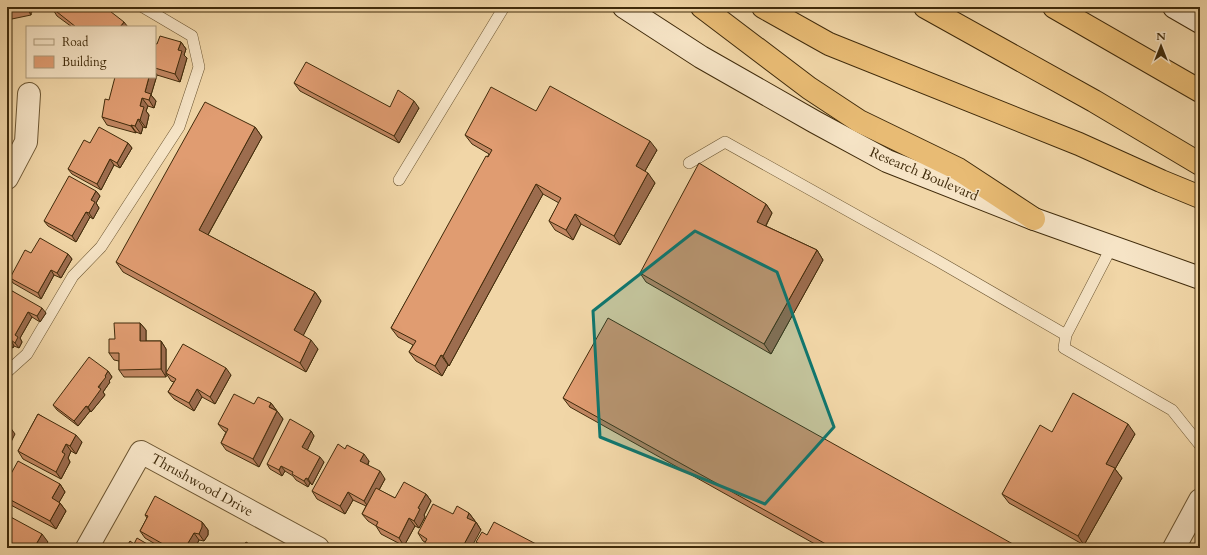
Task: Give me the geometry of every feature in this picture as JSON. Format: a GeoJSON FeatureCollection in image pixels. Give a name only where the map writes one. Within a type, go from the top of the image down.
{"type":"FeatureCollection","features":[{"type":"Feature","properties":{"kind":"highway"},"geometry":{"type":"LineString","coordinates":[[702,7],[809,88],[859,121],[958,169],[1034,219]]}},
{"type":"Feature","properties":{"kind":"highway"},"geometry":{"type":"LineString","coordinates":[[763,7],[829,44],[1079,144],[1200,197]]}},
{"type":"Feature","properties":{"kind":"highway"},"geometry":{"type":"LineString","coordinates":[[925,7],[1094,100],[1200,164]]}},
{"type":"Feature","properties":{"kind":"highway"},"geometry":{"type":"LineString","coordinates":[[1054,7],[1200,91]]}},
{"type":"Feature","properties":{"kind":"main road","name":"Research Boulevard"},"geometry":{"type":"LineString","coordinates":[[624,7],[701,57],[887,161],[1034,219],[1200,278]]}},
{"type":"Feature","properties":{"kind":"main road"},"geometry":{"type":"LineString","coordinates":[[1174,7],[1200,22]]}},
{"type":"Feature","properties":{"kind":"main road"},"geometry":{"type":"LineString","coordinates":[[7,178],[26,142],[29,94]]}},
{"type":"Feature","properties":{"kind":"main road","name":"Thrushwood Drive"},"geometry":{"type":"LineString","coordinates":[[87,548],[141,452],[318,548]]}},
{"type":"Feature","properties":{"kind":"main road"},"geometry":{"type":"LineString","coordinates":[[1174,548],[1200,500]]}},
{"type":"Feature","properties":{"kind":"lane"},"geometry":{"type":"LineString","coordinates":[[7,372],[27,354],[73,276],[101,247],[179,127],[199,68],[192,36],[143,7]]}},
{"type":"Feature","properties":{"kind":"lane"},"geometry":{"type":"LineString","coordinates":[[399,180],[504,7]]}},
{"type":"Feature","properties":{"kind":"lane"},"geometry":{"type":"LineString","coordinates":[[689,163],[725,142],[1066,335]]}},
{"type":"Feature","properties":{"kind":"lane"},"geometry":{"type":"LineString","coordinates":[[1112,246],[1066,335],[1064,348],[1172,410],[1200,445]]}},
{"type":"Feature","properties":{"kind":"highlighted area"},"geometry":{"type":"Polygon","coordinates":[[[695,231],[777,272],[834,427],[765,504],[600,437],[593,311],[695,231]]]}},
{"type":"Feature","properties":{"kind":"building"},"geometry":{"type":"Polygon","coordinates":[[[7,7],[26,7],[7,11],[7,7]]]}},
{"type":"Feature","properties":{"kind":"building"},"geometry":{"type":"Polygon","coordinates":[[[102,7],[105,10],[106,8],[124,22],[121,26],[75,26],[52,8],[102,7]]]}},
{"type":"Feature","properties":{"kind":"building"},"geometry":{"type":"Polygon","coordinates":[[[160,36],[181,42],[178,50],[182,51],[175,74],[156,68],[157,44],[160,36]]]}},
{"type":"Feature","properties":{"kind":"building"},"geometry":{"type":"Polygon","coordinates":[[[306,62],[390,107],[398,90],[414,101],[394,136],[294,83],[306,62]]]}},
{"type":"Feature","properties":{"kind":"building"},"geometry":{"type":"Polygon","coordinates":[[[115,78],[149,78],[145,92],[151,94],[149,100],[142,98],[140,106],[144,107],[140,120],[138,119],[135,126],[102,117],[105,99],[109,100],[115,78]]]}},
{"type":"Feature","properties":{"kind":"building"},"geometry":{"type":"Polygon","coordinates":[[[550,86],[650,141],[636,166],[648,173],[614,236],[575,214],[566,230],[549,221],[561,198],[536,184],[443,356],[441,355],[435,366],[409,352],[416,341],[391,328],[486,156],[488,157],[492,150],[465,135],[491,87],[536,111],[550,86]]]}},
{"type":"Feature","properties":{"kind":"building"},"geometry":{"type":"Polygon","coordinates":[[[205,102],[255,127],[199,230],[315,292],[294,330],[311,340],[300,363],[116,262],[205,102]]]}},
{"type":"Feature","properties":{"kind":"building"},"geometry":{"type":"Polygon","coordinates":[[[99,127],[128,143],[117,163],[110,159],[97,184],[68,169],[84,140],[90,143],[99,127]]]}},
{"type":"Feature","properties":{"kind":"building"},"geometry":{"type":"Polygon","coordinates":[[[699,163],[766,204],[757,222],[817,250],[764,344],[640,273],[699,163]]]}},
{"type":"Feature","properties":{"kind":"building"},"geometry":{"type":"Polygon","coordinates":[[[69,176],[96,191],[91,200],[95,202],[89,213],[86,212],[72,236],[44,221],[69,176]]]}},
{"type":"Feature","properties":{"kind":"building"},"geometry":{"type":"Polygon","coordinates":[[[40,238],[68,254],[57,273],[51,270],[38,293],[10,278],[25,250],[31,253],[40,238]]]}},
{"type":"Feature","properties":{"kind":"building"},"geometry":{"type":"Polygon","coordinates":[[[7,288],[42,308],[37,316],[28,312],[15,335],[18,337],[15,343],[11,340],[9,343],[7,342],[7,288]]]}},
{"type":"Feature","properties":{"kind":"building"},"geometry":{"type":"Polygon","coordinates":[[[608,318],[1020,548],[833,548],[563,398],[608,318]]]}},
{"type":"Feature","properties":{"kind":"building"},"geometry":{"type":"Polygon","coordinates":[[[114,323],[140,323],[140,341],[161,341],[161,369],[119,370],[119,353],[109,353],[109,339],[115,339],[114,323]]]}},
{"type":"Feature","properties":{"kind":"building"},"geometry":{"type":"Polygon","coordinates":[[[183,344],[226,368],[210,397],[197,389],[189,403],[168,392],[176,379],[166,373],[183,344]]]}},
{"type":"Feature","properties":{"kind":"building"},"geometry":{"type":"Polygon","coordinates":[[[89,357],[108,371],[105,376],[106,377],[98,387],[101,389],[88,407],[86,406],[74,421],[53,405],[89,357]]]}},
{"type":"Feature","properties":{"kind":"building"},"geometry":{"type":"Polygon","coordinates":[[[1073,393],[1128,424],[1106,464],[1115,468],[1078,536],[1002,494],[1040,425],[1052,432],[1073,393]]]}},
{"type":"Feature","properties":{"kind":"building"},"geometry":{"type":"Polygon","coordinates":[[[234,394],[254,404],[258,397],[271,403],[269,407],[277,411],[253,459],[221,443],[228,429],[218,424],[234,394]]]}},
{"type":"Feature","properties":{"kind":"building"},"geometry":{"type":"Polygon","coordinates":[[[38,414],[76,435],[70,446],[66,444],[62,452],[65,454],[56,472],[18,451],[38,414]]]}},
{"type":"Feature","properties":{"kind":"building"},"geometry":{"type":"Polygon","coordinates":[[[290,419],[311,431],[302,447],[320,457],[308,479],[306,478],[304,481],[292,474],[293,472],[281,466],[279,470],[267,464],[290,419]]]}},
{"type":"Feature","properties":{"kind":"building"},"geometry":{"type":"Polygon","coordinates":[[[7,425],[10,427],[7,432],[7,425]]]}},
{"type":"Feature","properties":{"kind":"building"},"geometry":{"type":"Polygon","coordinates":[[[338,444],[345,449],[347,445],[364,454],[360,461],[380,471],[364,501],[348,492],[340,506],[312,491],[338,444]]]}},
{"type":"Feature","properties":{"kind":"building"},"geometry":{"type":"Polygon","coordinates":[[[18,461],[60,484],[52,498],[60,503],[50,521],[7,498],[7,481],[18,461]]]}},
{"type":"Feature","properties":{"kind":"building"},"geometry":{"type":"Polygon","coordinates":[[[404,482],[426,494],[418,508],[420,509],[414,521],[409,518],[399,538],[376,526],[378,522],[362,514],[376,488],[395,498],[404,482]]]}},
{"type":"Feature","properties":{"kind":"building"},"geometry":{"type":"Polygon","coordinates":[[[155,496],[202,522],[202,527],[199,534],[194,533],[185,548],[170,548],[140,531],[148,516],[145,515],[155,496]]]}},
{"type":"Feature","properties":{"kind":"building"},"geometry":{"type":"Polygon","coordinates":[[[433,504],[453,514],[457,506],[469,513],[467,518],[476,522],[462,548],[422,548],[427,539],[418,533],[433,504]]]}},
{"type":"Feature","properties":{"kind":"building"},"geometry":{"type":"Polygon","coordinates":[[[7,515],[42,534],[34,548],[7,548],[7,515]]]}},
{"type":"Feature","properties":{"kind":"building"},"geometry":{"type":"Polygon","coordinates":[[[494,522],[536,544],[534,548],[481,548],[482,545],[476,542],[482,532],[487,535],[494,522]]]}},
{"type":"Feature","properties":{"kind":"building"},"geometry":{"type":"Polygon","coordinates":[[[137,538],[154,548],[126,548],[130,541],[134,544],[137,538]]]}},
{"type":"Feature","properties":{"kind":"building"},"geometry":{"type":"Polygon","coordinates":[[[246,542],[256,548],[242,548],[246,542]]]}},
{"type":"Feature","properties":{"kind":"building"},"geometry":{"type":"Polygon","coordinates":[[[551,545],[558,548],[550,548],[551,545]]]}}]}
